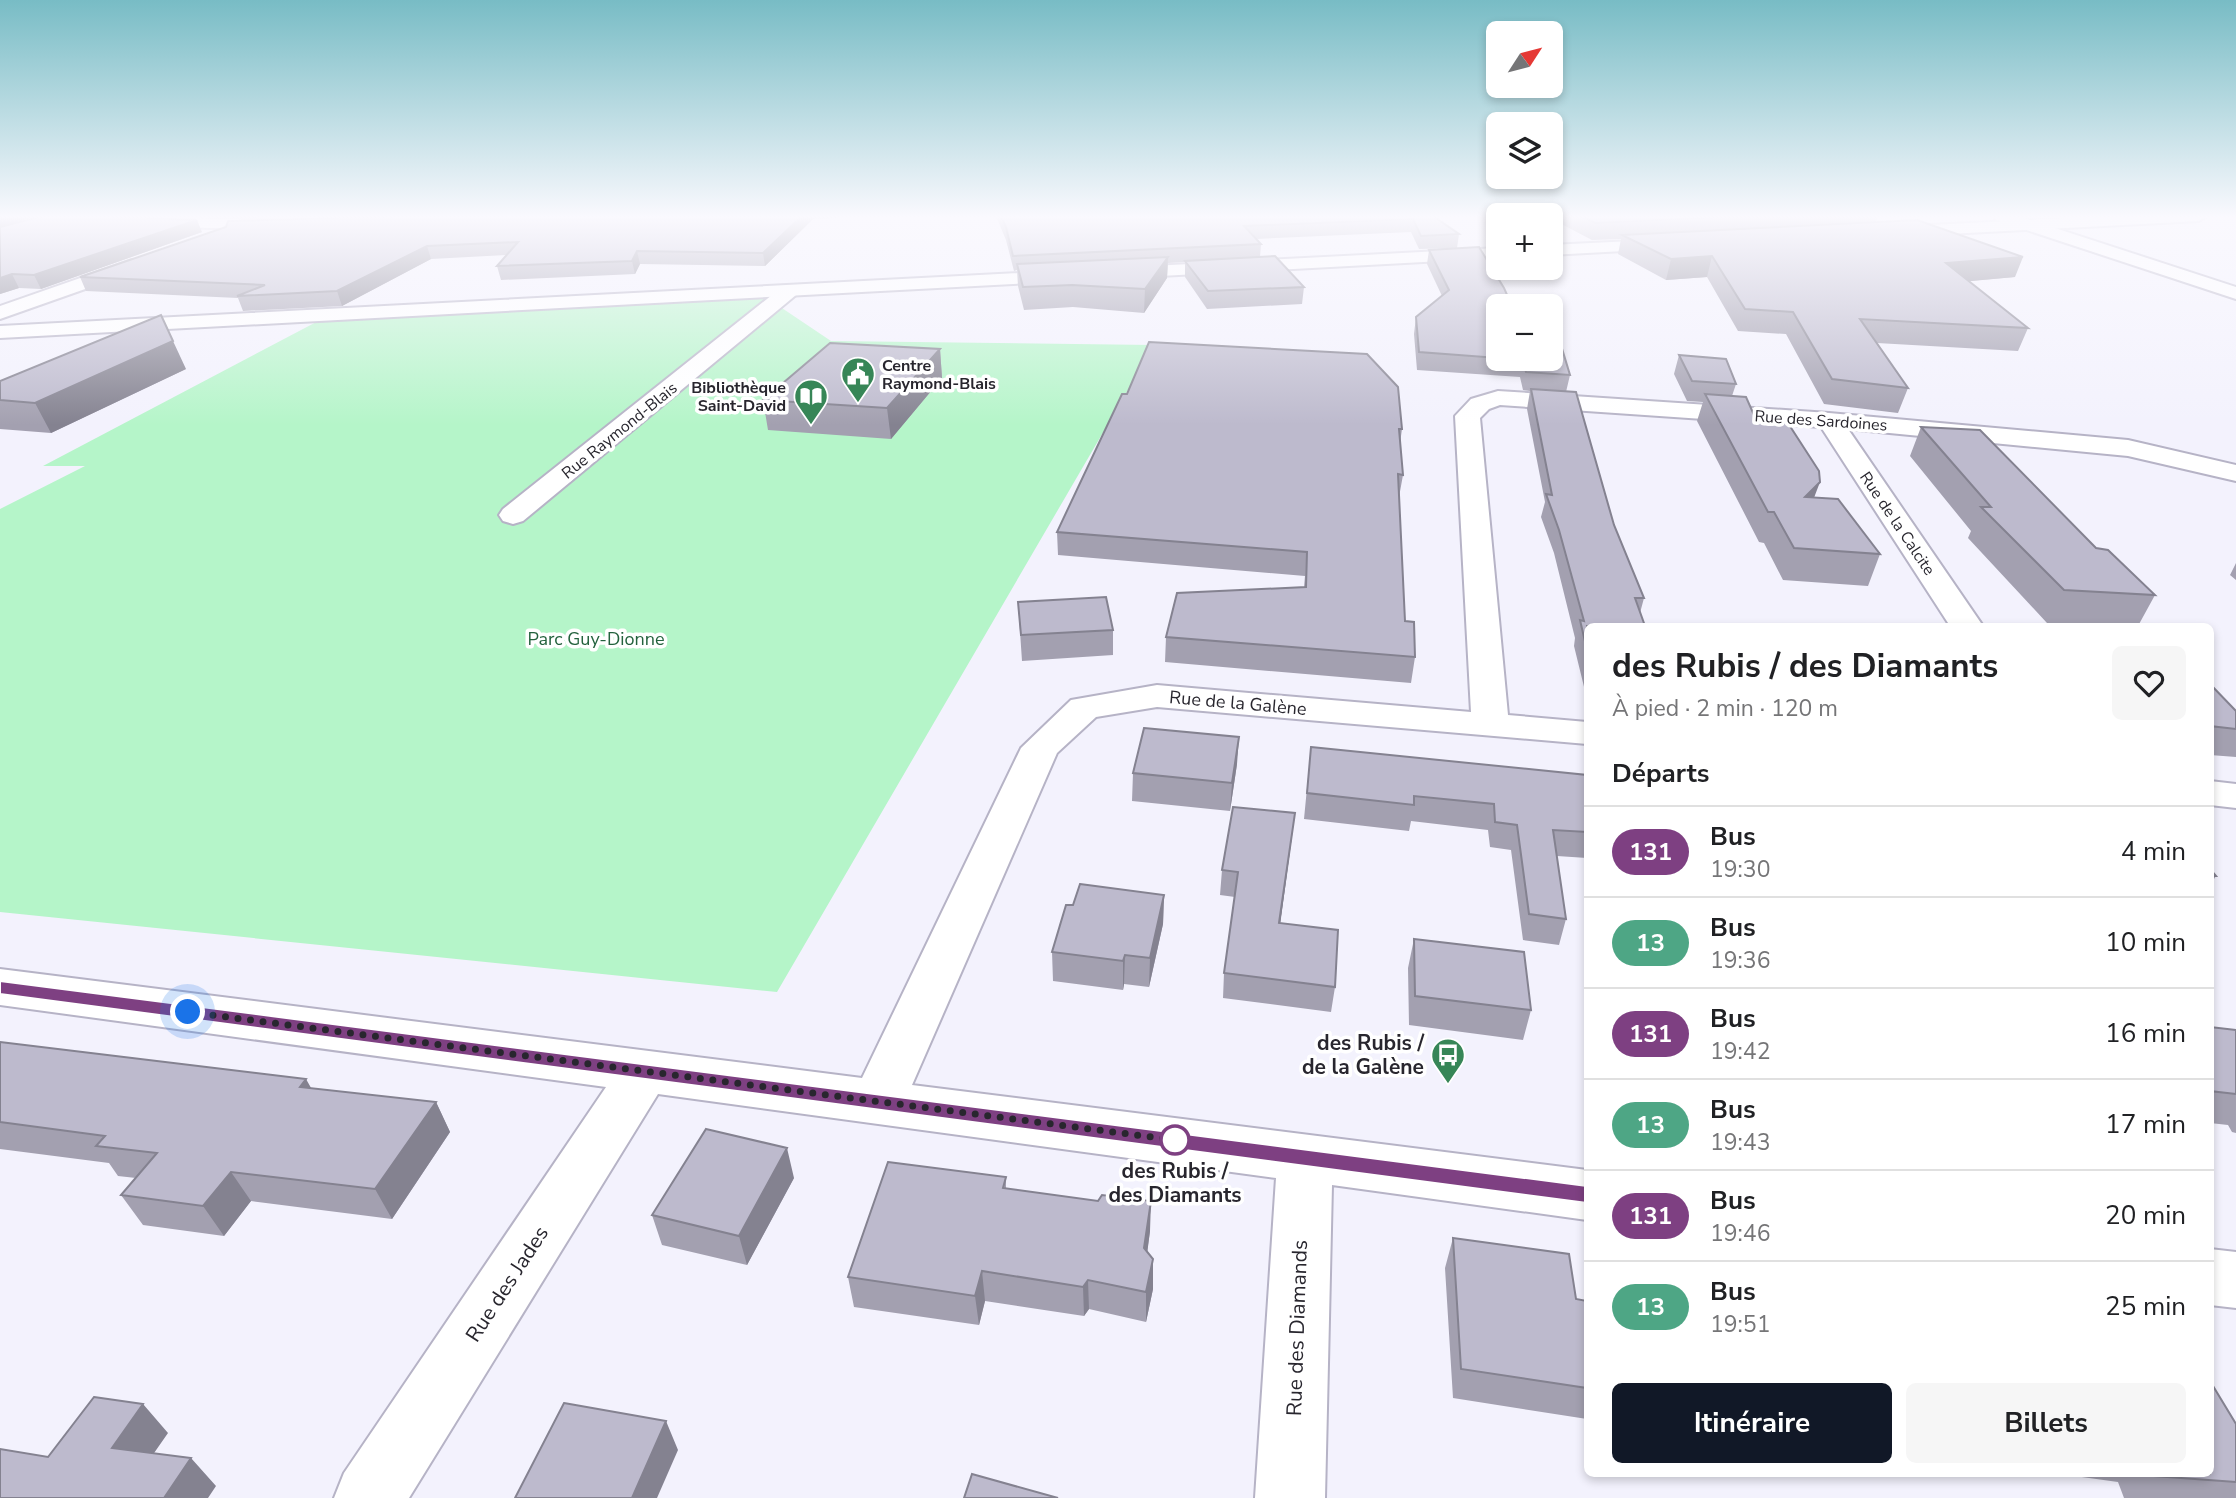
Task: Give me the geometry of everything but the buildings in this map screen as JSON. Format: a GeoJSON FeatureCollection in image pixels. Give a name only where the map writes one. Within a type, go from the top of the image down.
{"type":"FeatureCollection","features":[{"type":"Feature","properties":{"kind":"street"},"geometry":{"type":"LineString","coordinates":[[0,313],[75,286]]}},
{"type":"Feature","properties":{"kind":"street"},"geometry":{"type":"LineString","coordinates":[[0,332],[884,286]]}},
{"type":"Feature","properties":{"kind":"street"},"geometry":{"type":"LineString","coordinates":[[2214,286],[2236,293]]}},
{"type":"Feature","properties":{"kind":"street","name":"Rue Raymond-Blais"},"geometry":{"type":"LineString","coordinates":[[513,515],[789,291]]}},
{"type":"Feature","properties":{"kind":"street","name":"Rue des Sardoines"},"geometry":{"type":"LineString","coordinates":[[1490,724],[1467,415],[1480,404],[1498,398],[1829,420],[2128,448],[2236,473]]}},
{"type":"Feature","properties":{"kind":"street","name":"Rue de la Calcite"},"geometry":{"type":"LineString","coordinates":[[1829,420],[1964,623]]}},
{"type":"Feature","properties":{"kind":"street","name":"Rue de la Galène"},"geometry":{"type":"LineString","coordinates":[[878,1101],[1040,748],[1084,708],[1157,696],[1584,733]]}},
{"type":"Feature","properties":{"kind":"street"},"geometry":{"type":"LineString","coordinates":[[2214,793],[2236,796]]}},
{"type":"Feature","properties":{"kind":"street"},"geometry":{"type":"LineString","coordinates":[[0,988],[645,1070],[1584,1195]]}},
{"type":"Feature","properties":{"kind":"street","name":"Rue des Jades"},"geometry":{"type":"LineString","coordinates":[[369,1498],[645,1070]]}},
{"type":"Feature","properties":{"kind":"street","name":"Rue des Diamands"},"geometry":{"type":"LineString","coordinates":[[1290,1498],[1305,1157]]}},
{"type":"Feature","properties":{"kind":"street"},"geometry":{"type":"LineString","coordinates":[[2214,1277],[2236,1280]]}},
{"type":"Feature","properties":{"kind":"green space","name":"Parc Guy-Dionne"},"geometry":{"type":"Polygon","coordinates":[[[764,296],[831,341],[1154,345],[777,992],[0,912],[0,509],[85,466],[43,466],[322,319],[764,296]]]}},
{"type":"Feature","properties":{"kind":"bus line","name":"131"},"geometry":{"type":"LineString","coordinates":[[0,988],[671,1073],[1584,1195]]}},
{"type":"Feature","properties":{"kind":"place","name":"Centre Raymond-Blais"},"geometry":{"type":"Point","coordinates":[858,404]}},
{"type":"Feature","properties":{"kind":"place","name":"Bibliothèque Saint-David"},"geometry":{"type":"Point","coordinates":[811,426]}},
{"type":"Feature","properties":{"kind":"place","name":"des Rubis / de la Galène"},"geometry":{"type":"Point","coordinates":[1448,1085]}},
{"type":"Feature","properties":{"kind":"place","name":"des Rubis / des Diamants"},"geometry":{"type":"Point","coordinates":[1175,1140]}},
{"type":"Feature","properties":{"kind":"route"},"geometry":{"type":"LineString","coordinates":[[188,1012],[1175,1140]]}}]}
